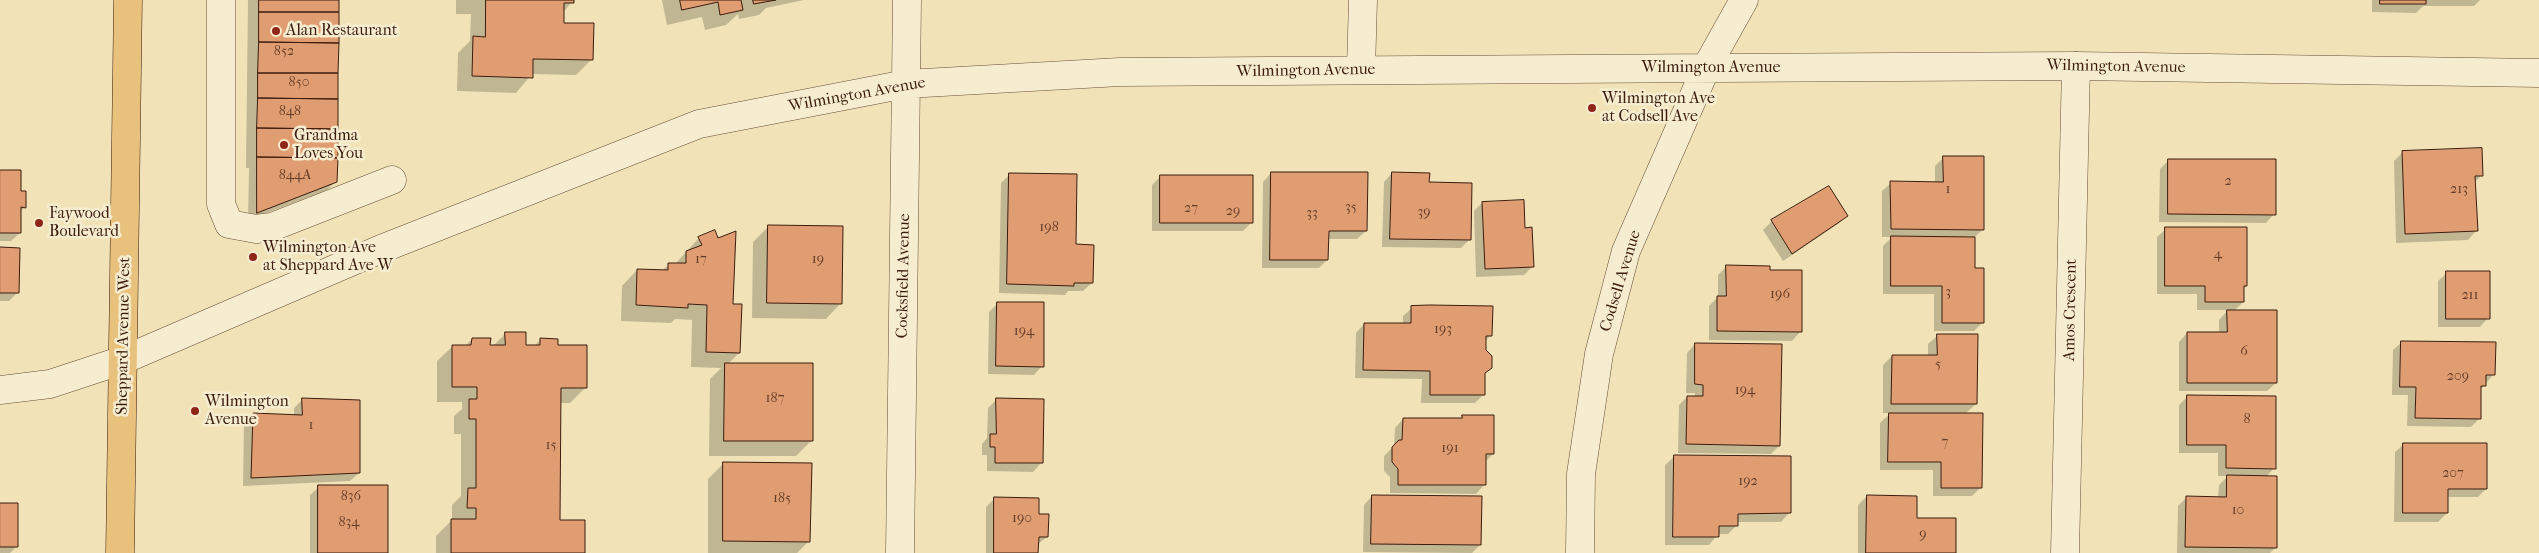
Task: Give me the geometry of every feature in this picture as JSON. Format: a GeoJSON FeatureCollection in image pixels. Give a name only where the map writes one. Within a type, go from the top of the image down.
{"type":"FeatureCollection","features":[{"type":"Feature","properties":{"kind":"main road","name":"Sheppard Avenue West"},"geometry":{"type":"LineString","coordinates":[[120,553],[128,0]]}},
{"type":"Feature","properties":{"kind":"street"},"geometry":{"type":"LineString","coordinates":[[221,0],[221,204],[229,224],[256,229],[272,228],[392,180]]}},
{"type":"Feature","properties":{"kind":"street","name":"Cocksfield Avenue"},"geometry":{"type":"LineString","coordinates":[[900,553],[907,0]]}},
{"type":"Feature","properties":{"kind":"street"},"geometry":{"type":"LineString","coordinates":[[1361,70],[1363,0]]}},
{"type":"Feature","properties":{"kind":"street","name":"Codsell Avenue"},"geometry":{"type":"LineString","coordinates":[[1580,553],[1581,474],[1599,354],[1626,251],[1706,68],[1744,0]]}},
{"type":"Feature","properties":{"kind":"street","name":"Wilmington Avenue"},"geometry":{"type":"LineString","coordinates":[[123,360],[381,249],[699,124],[906,84],[1120,72],[1361,70],[2076,66],[2539,73]]}},
{"type":"Feature","properties":{"kind":"street","name":"Amos Crescent"},"geometry":{"type":"LineString","coordinates":[[2065,553],[2076,66]]}},
{"type":"Feature","properties":{"kind":"street"},"geometry":{"type":"LineString","coordinates":[[0,390],[50,384],[123,360]]}},
{"type":"Feature","properties":{"kind":"building"},"geometry":{"type":"Polygon","coordinates":[[[259,0],[339,0],[339,12],[259,12],[259,0]]]}},
{"type":"Feature","properties":{"kind":"building"},"geometry":{"type":"Polygon","coordinates":[[[486,0],[574,0],[574,3],[564,3],[564,23],[594,23],[593,60],[533,59],[533,78],[472,76],[473,36],[485,37],[486,0]]]}},
{"type":"Feature","properties":{"kind":"building"},"geometry":{"type":"Polygon","coordinates":[[[680,0],[741,0],[743,10],[720,15],[718,2],[682,10],[680,0]]]}},
{"type":"Feature","properties":{"kind":"building"},"geometry":{"type":"Polygon","coordinates":[[[753,0],[776,0],[754,4],[753,0]]]}},
{"type":"Feature","properties":{"kind":"building"},"geometry":{"type":"Polygon","coordinates":[[[2380,0],[2426,0],[2426,4],[2380,4],[2380,0]]]}},
{"type":"Feature","properties":{"kind":"building"},"geometry":{"type":"Polygon","coordinates":[[[259,12],[339,12],[339,43],[259,42],[259,12]]]}},
{"type":"Feature","properties":{"kind":"building"},"geometry":{"type":"Polygon","coordinates":[[[259,42],[339,43],[338,73],[258,73],[259,42]]]}},
{"type":"Feature","properties":{"kind":"building"},"geometry":{"type":"Polygon","coordinates":[[[258,73],[338,73],[338,99],[258,98],[258,73]]]}},
{"type":"Feature","properties":{"kind":"building"},"geometry":{"type":"Polygon","coordinates":[[[258,98],[338,99],[338,129],[257,128],[258,98]]]}},
{"type":"Feature","properties":{"kind":"building"},"geometry":{"type":"Polygon","coordinates":[[[257,128],[338,129],[338,158],[257,157],[257,128]]]}},
{"type":"Feature","properties":{"kind":"building"},"geometry":{"type":"Polygon","coordinates":[[[2482,148],[2483,176],[2475,176],[2478,231],[2405,234],[2402,151],[2482,148]]]}},
{"type":"Feature","properties":{"kind":"building"},"geometry":{"type":"Polygon","coordinates":[[[1943,156],[1984,156],[1984,230],[1891,229],[1890,181],[1943,182],[1943,156]]]}},
{"type":"Feature","properties":{"kind":"building"},"geometry":{"type":"Polygon","coordinates":[[[257,157],[338,158],[337,182],[257,213],[257,157]]]}},
{"type":"Feature","properties":{"kind":"building"},"geometry":{"type":"Polygon","coordinates":[[[2168,159],[2276,159],[2276,215],[2168,214],[2168,159]]]}},
{"type":"Feature","properties":{"kind":"building"},"geometry":{"type":"Polygon","coordinates":[[[0,170],[21,170],[21,191],[26,191],[26,208],[21,207],[21,233],[0,233],[0,170]]]}},
{"type":"Feature","properties":{"kind":"building"},"geometry":{"type":"Polygon","coordinates":[[[1271,172],[1368,172],[1367,231],[1329,231],[1328,260],[1270,260],[1271,172]]]}},
{"type":"Feature","properties":{"kind":"building"},"geometry":{"type":"Polygon","coordinates":[[[1392,172],[1430,173],[1429,182],[1472,183],[1471,240],[1390,239],[1392,172]]]}},
{"type":"Feature","properties":{"kind":"building"},"geometry":{"type":"Polygon","coordinates":[[[1009,173],[1077,174],[1076,244],[1094,245],[1093,283],[1074,283],[1074,286],[1007,284],[1009,173]]]}},
{"type":"Feature","properties":{"kind":"building"},"geometry":{"type":"Polygon","coordinates":[[[1160,175],[1253,175],[1253,223],[1160,223],[1160,175]]]}},
{"type":"Feature","properties":{"kind":"building"},"geometry":{"type":"Polygon","coordinates":[[[1829,186],[1848,216],[1792,254],[1771,220],[1829,186]]]}},
{"type":"Feature","properties":{"kind":"building"},"geometry":{"type":"Polygon","coordinates":[[[1524,200],[1525,228],[1532,227],[1534,267],[1485,269],[1482,202],[1524,200]]]}},
{"type":"Feature","properties":{"kind":"building"},"geometry":{"type":"Polygon","coordinates":[[[768,225],[843,226],[842,304],[767,303],[768,225]]]}},
{"type":"Feature","properties":{"kind":"building"},"geometry":{"type":"Polygon","coordinates":[[[2165,227],[2247,227],[2247,286],[2244,286],[2244,302],[2205,302],[2205,286],[2165,286],[2165,227]]]}},
{"type":"Feature","properties":{"kind":"building"},"geometry":{"type":"Polygon","coordinates":[[[715,230],[718,238],[736,231],[733,304],[742,304],[740,353],[706,352],[707,305],[688,304],[688,308],[636,305],[637,269],[668,270],[668,263],[686,263],[686,251],[702,245],[698,237],[715,230]]]}},
{"type":"Feature","properties":{"kind":"building"},"geometry":{"type":"Polygon","coordinates":[[[1891,236],[1975,237],[1975,268],[1984,268],[1984,323],[1942,323],[1942,286],[1891,286],[1891,236]]]}},
{"type":"Feature","properties":{"kind":"building"},"geometry":{"type":"Polygon","coordinates":[[[0,247],[20,248],[19,293],[0,293],[0,247]]]}},
{"type":"Feature","properties":{"kind":"building"},"geometry":{"type":"Polygon","coordinates":[[[1726,265],[1770,266],[1770,270],[1802,270],[1802,332],[1717,331],[1717,296],[1726,296],[1726,265]]]}},
{"type":"Feature","properties":{"kind":"building"},"geometry":{"type":"Polygon","coordinates":[[[2446,271],[2490,271],[2490,319],[2446,319],[2446,271]]]}},
{"type":"Feature","properties":{"kind":"building"},"geometry":{"type":"Polygon","coordinates":[[[997,302],[1044,302],[1044,367],[996,366],[997,302]]]}},
{"type":"Feature","properties":{"kind":"building"},"geometry":{"type":"Polygon","coordinates":[[[1411,306],[1493,306],[1492,336],[1486,336],[1486,350],[1492,356],[1492,368],[1485,373],[1485,395],[1430,395],[1430,371],[1363,370],[1364,323],[1411,323],[1411,306]]]}},
{"type":"Feature","properties":{"kind":"building"},"geometry":{"type":"Polygon","coordinates":[[[2227,310],[2277,310],[2277,383],[2187,383],[2187,332],[2227,332],[2227,310]]]}},
{"type":"Feature","properties":{"kind":"building"},"geometry":{"type":"Polygon","coordinates":[[[505,332],[526,332],[526,345],[540,345],[540,338],[558,339],[558,345],[587,345],[587,388],[561,388],[560,520],[585,520],[585,553],[451,553],[451,519],[476,519],[476,508],[467,508],[468,488],[476,488],[476,419],[469,419],[469,399],[477,399],[477,387],[452,387],[452,345],[471,345],[472,338],[491,338],[490,345],[505,345],[505,332]]]}},
{"type":"Feature","properties":{"kind":"building"},"geometry":{"type":"Polygon","coordinates":[[[1937,334],[1978,334],[1977,404],[1891,404],[1892,355],[1937,355],[1937,334]]]}},
{"type":"Feature","properties":{"kind":"building"},"geometry":{"type":"Polygon","coordinates":[[[2401,341],[2496,342],[2495,375],[2486,375],[2486,386],[2481,386],[2481,419],[2415,418],[2416,387],[2400,387],[2401,341]]]}},
{"type":"Feature","properties":{"kind":"building"},"geometry":{"type":"Polygon","coordinates":[[[1695,343],[1782,344],[1780,446],[1686,444],[1687,396],[1703,396],[1703,385],[1695,384],[1695,343]]]}},
{"type":"Feature","properties":{"kind":"building"},"geometry":{"type":"Polygon","coordinates":[[[725,363],[813,363],[813,441],[724,441],[725,363]]]}},
{"type":"Feature","properties":{"kind":"building"},"geometry":{"type":"Polygon","coordinates":[[[2187,395],[2276,396],[2276,469],[2226,468],[2226,445],[2187,445],[2187,395]]]}},
{"type":"Feature","properties":{"kind":"building"},"geometry":{"type":"Polygon","coordinates":[[[302,398],[360,400],[360,473],[251,478],[253,413],[302,415],[302,398]]]}},
{"type":"Feature","properties":{"kind":"building"},"geometry":{"type":"Polygon","coordinates":[[[996,398],[1044,399],[1043,463],[995,463],[995,447],[990,447],[990,434],[996,434],[996,398]]]}},
{"type":"Feature","properties":{"kind":"building"},"geometry":{"type":"Polygon","coordinates":[[[1889,413],[1983,413],[1982,488],[1941,488],[1941,462],[1888,462],[1889,413]]]}},
{"type":"Feature","properties":{"kind":"building"},"geometry":{"type":"Polygon","coordinates":[[[1462,415],[1494,415],[1494,454],[1486,454],[1486,485],[1398,485],[1398,469],[1392,462],[1392,447],[1399,440],[1402,440],[1403,418],[1462,418],[1462,415]]]}},
{"type":"Feature","properties":{"kind":"building"},"geometry":{"type":"Polygon","coordinates":[[[2403,443],[2487,443],[2487,489],[2448,489],[2448,513],[2403,513],[2403,443]]]}},
{"type":"Feature","properties":{"kind":"building"},"geometry":{"type":"Polygon","coordinates":[[[1674,455],[1791,456],[1791,513],[1738,514],[1738,526],[1719,526],[1719,537],[1673,537],[1674,455]]]}},
{"type":"Feature","properties":{"kind":"building"},"geometry":{"type":"Polygon","coordinates":[[[723,462],[812,463],[810,542],[723,541],[723,462]]]}},
{"type":"Feature","properties":{"kind":"building"},"geometry":{"type":"Polygon","coordinates":[[[2227,475],[2277,476],[2277,548],[2185,547],[2186,496],[2226,497],[2227,475]]]}},
{"type":"Feature","properties":{"kind":"building"},"geometry":{"type":"Polygon","coordinates":[[[318,485],[388,485],[388,553],[318,553],[318,485]]]}},
{"type":"Feature","properties":{"kind":"building"},"geometry":{"type":"Polygon","coordinates":[[[1372,495],[1482,496],[1481,545],[1371,544],[1372,495]]]}},
{"type":"Feature","properties":{"kind":"building"},"geometry":{"type":"Polygon","coordinates":[[[1867,495],[1917,496],[1917,518],[1956,518],[1956,553],[1866,553],[1867,495]]]}},
{"type":"Feature","properties":{"kind":"building"},"geometry":{"type":"Polygon","coordinates":[[[994,497],[1039,498],[1039,514],[1049,514],[1048,537],[1039,537],[1038,553],[994,553],[994,497]]]}},
{"type":"Feature","properties":{"kind":"building"},"geometry":{"type":"Polygon","coordinates":[[[0,503],[18,503],[18,547],[0,547],[0,503]]]}},
{"type":"Feature","properties":{"kind":"place","name":"Alan Restaurant"},"geometry":{"type":"Point","coordinates":[276,31]}},
{"type":"Feature","properties":{"kind":"place","name":"Wilmington Ave at Codsell Ave"},"geometry":{"type":"Point","coordinates":[1592,108]}},
{"type":"Feature","properties":{"kind":"place","name":"Grandma Loves You"},"geometry":{"type":"Point","coordinates":[284,145]}},
{"type":"Feature","properties":{"kind":"place","name":"Faywood Boulevard"},"geometry":{"type":"Point","coordinates":[39,223]}},
{"type":"Feature","properties":{"kind":"place","name":"Wilmington Ave at Sheppard Ave W"},"geometry":{"type":"Point","coordinates":[253,257]}},
{"type":"Feature","properties":{"kind":"place","name":"Wilmington Avenue"},"geometry":{"type":"Point","coordinates":[195,411]}}]}
